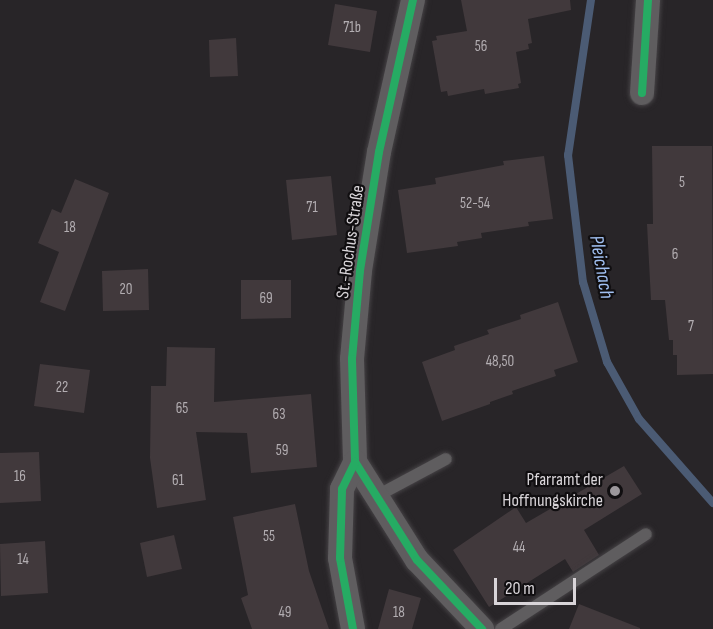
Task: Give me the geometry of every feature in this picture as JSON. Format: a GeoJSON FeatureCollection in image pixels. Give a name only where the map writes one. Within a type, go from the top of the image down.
{"type":"FeatureCollection","features":[{"type":"Feature","properties":{"kind":"street","name":"St.-Rochus-Straße"},"geometry":{"type":"LineString","coordinates":[[355,462],[352,359],[360,271],[380,152],[413,0]]}},
{"type":"Feature","properties":{"kind":"street"},"geometry":{"type":"LineString","coordinates":[[642,93],[648,0]]}},
{"type":"Feature","properties":{"kind":"street"},"geometry":{"type":"LineString","coordinates":[[355,462],[417,560],[482,629]]}},
{"type":"Feature","properties":{"kind":"street"},"geometry":{"type":"LineString","coordinates":[[353,629],[340,558],[342,489],[355,462]]}},
{"type":"Feature","properties":{"kind":"lane"},"geometry":{"type":"LineString","coordinates":[[376,496],[446,459]]}},
{"type":"Feature","properties":{"kind":"lane"},"geometry":{"type":"LineString","coordinates":[[501,629],[646,534]]}},
{"type":"Feature","properties":{"kind":"building"},"geometry":{"type":"Polygon","coordinates":[[[461,0],[570,0],[571,10],[528,19],[532,43],[528,44],[529,49],[516,52],[521,83],[518,84],[519,88],[485,94],[484,89],[448,96],[447,91],[441,92],[432,41],[437,40],[436,36],[467,31],[461,0]]]}},
{"type":"Feature","properties":{"kind":"building"},"geometry":{"type":"Polygon","coordinates":[[[335,4],[377,11],[370,52],[328,45],[335,4]]]}},
{"type":"Feature","properties":{"kind":"building"},"geometry":{"type":"Polygon","coordinates":[[[236,38],[238,76],[210,77],[209,40],[236,38]]]}},
{"type":"Feature","properties":{"kind":"building"},"geometry":{"type":"Polygon","coordinates":[[[652,146],[712,146],[713,374],[677,375],[677,355],[673,355],[673,340],[669,340],[665,300],[651,300],[647,224],[653,224],[652,146]]]}},
{"type":"Feature","properties":{"kind":"building"},"geometry":{"type":"Polygon","coordinates":[[[544,156],[553,219],[528,222],[529,226],[481,233],[482,238],[457,242],[458,246],[407,253],[398,190],[436,184],[435,178],[504,165],[503,161],[544,156]]]}},
{"type":"Feature","properties":{"kind":"building"},"geometry":{"type":"Polygon","coordinates":[[[331,176],[337,235],[292,240],[286,180],[331,176]]]}},
{"type":"Feature","properties":{"kind":"building"},"geometry":{"type":"Polygon","coordinates":[[[75,179],[109,193],[65,311],[40,302],[59,252],[38,243],[52,209],[61,213],[75,179]]]}},
{"type":"Feature","properties":{"kind":"building"},"geometry":{"type":"Polygon","coordinates":[[[148,269],[149,310],[103,311],[102,271],[148,269]]]}},
{"type":"Feature","properties":{"kind":"building"},"geometry":{"type":"Polygon","coordinates":[[[241,280],[291,280],[291,318],[241,319],[241,280]]]}},
{"type":"Feature","properties":{"kind":"building"},"geometry":{"type":"Polygon","coordinates":[[[558,302],[578,362],[554,370],[556,376],[512,391],[513,394],[490,402],[490,404],[442,421],[422,362],[455,350],[454,346],[489,334],[487,330],[521,319],[520,315],[558,302]]]}},
{"type":"Feature","properties":{"kind":"building"},"geometry":{"type":"Polygon","coordinates":[[[167,347],[215,348],[214,402],[311,394],[317,467],[251,473],[247,433],[196,432],[206,500],[157,508],[150,458],[151,386],[166,386],[167,347]]]}},
{"type":"Feature","properties":{"kind":"building"},"geometry":{"type":"Polygon","coordinates":[[[40,364],[90,370],[84,413],[34,406],[40,364]]]}},
{"type":"Feature","properties":{"kind":"building"},"geometry":{"type":"Polygon","coordinates":[[[39,452],[41,501],[0,503],[0,453],[39,452]]]}},
{"type":"Feature","properties":{"kind":"building"},"geometry":{"type":"Polygon","coordinates":[[[624,466],[642,494],[584,530],[599,555],[573,572],[565,559],[489,607],[453,550],[516,507],[526,523],[624,466]]]}},
{"type":"Feature","properties":{"kind":"building"},"geometry":{"type":"Polygon","coordinates":[[[295,504],[309,571],[329,629],[252,629],[241,598],[248,595],[233,517],[295,504]]]}},
{"type":"Feature","properties":{"kind":"building"},"geometry":{"type":"Polygon","coordinates":[[[174,535],[182,569],[147,577],[140,543],[174,535]]]}},
{"type":"Feature","properties":{"kind":"building"},"geometry":{"type":"Polygon","coordinates":[[[45,541],[48,593],[1,596],[0,544],[45,541]]]}},
{"type":"Feature","properties":{"kind":"building"},"geometry":{"type":"Polygon","coordinates":[[[389,589],[421,598],[412,629],[378,629],[389,589]]]}},
{"type":"Feature","properties":{"kind":"building"},"geometry":{"type":"Polygon","coordinates":[[[579,604],[640,628],[640,629],[569,629],[579,604]]]}},
{"type":"Feature","properties":{"kind":"waterway","name":"Pleichach"},"geometry":{"type":"LineString","coordinates":[[591,0],[568,155],[583,282],[607,362],[639,419],[713,503]]}},
{"type":"Feature","properties":{"kind":"cycle path"},"geometry":{"type":"LineString","coordinates":[[413,0],[379,152],[360,271],[352,359],[355,462],[417,560],[482,629]]}},
{"type":"Feature","properties":{"kind":"cycle path"},"geometry":{"type":"LineString","coordinates":[[642,93],[648,0]]}},
{"type":"Feature","properties":{"kind":"cycle path"},"geometry":{"type":"LineString","coordinates":[[353,629],[340,558],[342,489],[355,462]]}},
{"type":"Feature","properties":{"kind":"place","name":"Pfarramt der Hoffnungskirche"},"geometry":{"type":"Point","coordinates":[615,491]}}]}
